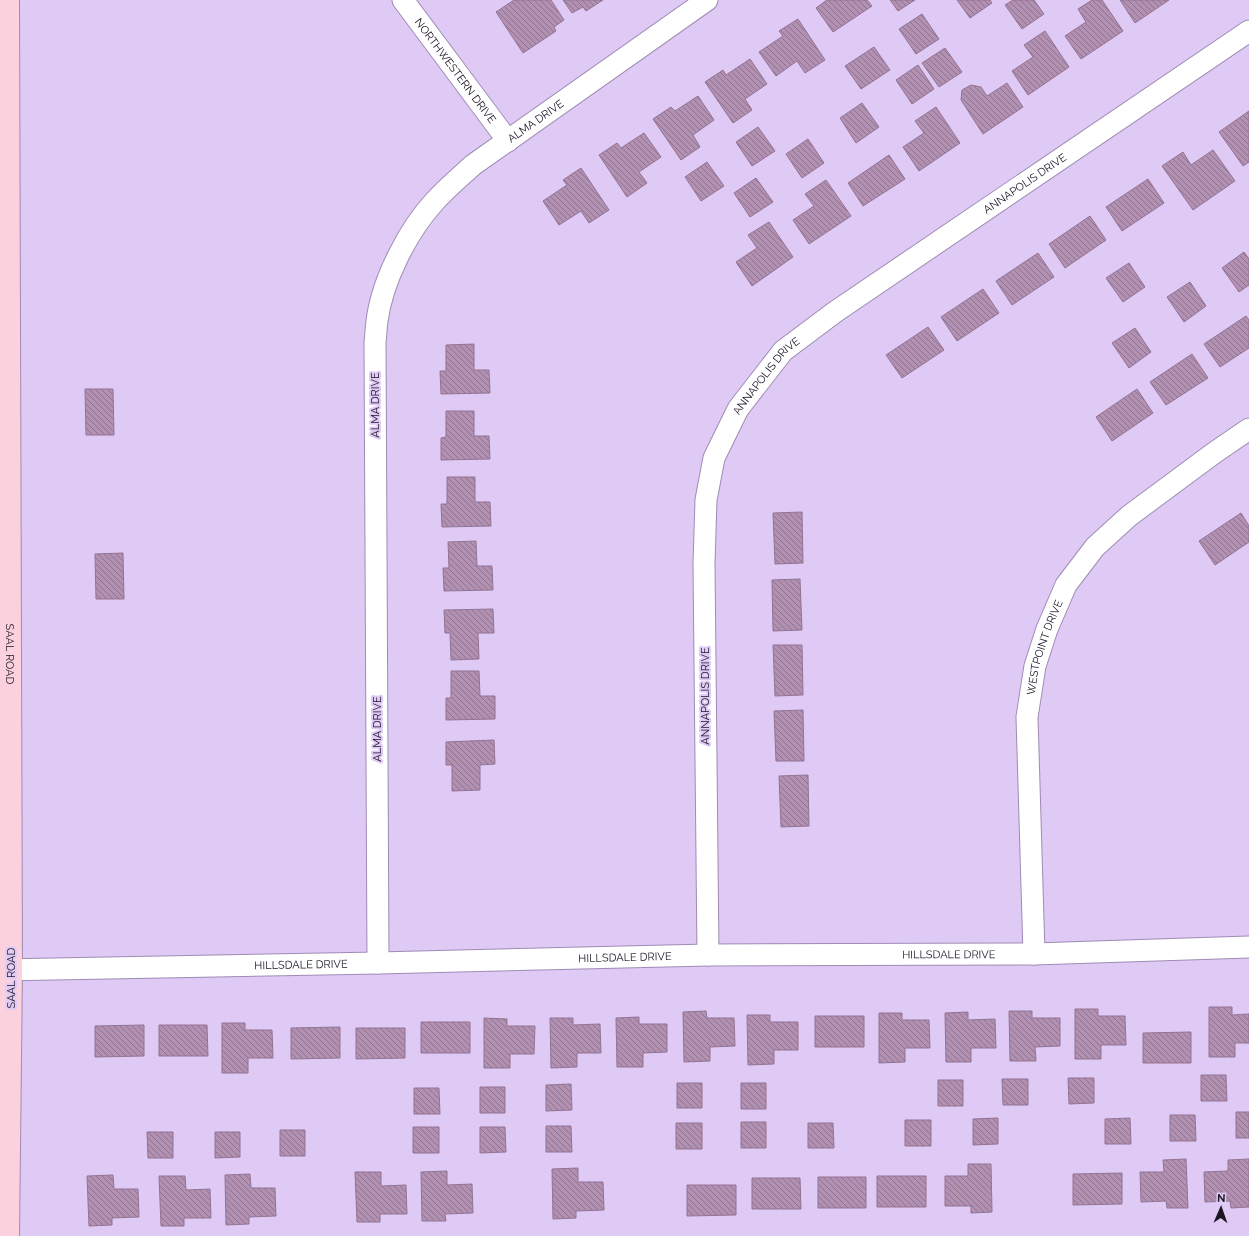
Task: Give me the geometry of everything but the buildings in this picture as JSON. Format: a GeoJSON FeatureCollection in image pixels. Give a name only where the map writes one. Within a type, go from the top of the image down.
{"type":"FeatureCollection","features":[{"type":"Feature","properties":{"kind":"street","name":"SAAL ROAD"},"geometry":{"type":"LineString","coordinates":[[8,0],[6,970],[8,1236]]}},
{"type":"Feature","properties":{"kind":"street","name":"NORTHWESTERN DRIVE"},"geometry":{"type":"LineString","coordinates":[[403,0],[508,142]]}},
{"type":"Feature","properties":{"kind":"street","name":"ALMA DRIVE"},"geometry":{"type":"LineString","coordinates":[[378,963],[375,358],[377,320],[383,296],[400,253],[418,222],[434,202],[473,165],[508,142],[707,0]]}},
{"type":"Feature","properties":{"kind":"street","name":"ANNAPOLIS DRIVE"},"geometry":{"type":"LineString","coordinates":[[708,955],[704,572],[706,500],[714,458],[738,409],[783,351],[834,312],[1249,31]]}},
{"type":"Feature","properties":{"kind":"street","name":"WESTPOINT DRIVE"},"geometry":{"type":"LineString","coordinates":[[1034,954],[1027,717],[1035,666],[1050,622],[1066,585],[1096,547],[1129,516],[1249,429]]}},
{"type":"Feature","properties":{"kind":"street","name":"HILLSDALE DRIVE"},"geometry":{"type":"LineString","coordinates":[[6,970],[708,955],[1034,954],[1249,947]]}}]}
